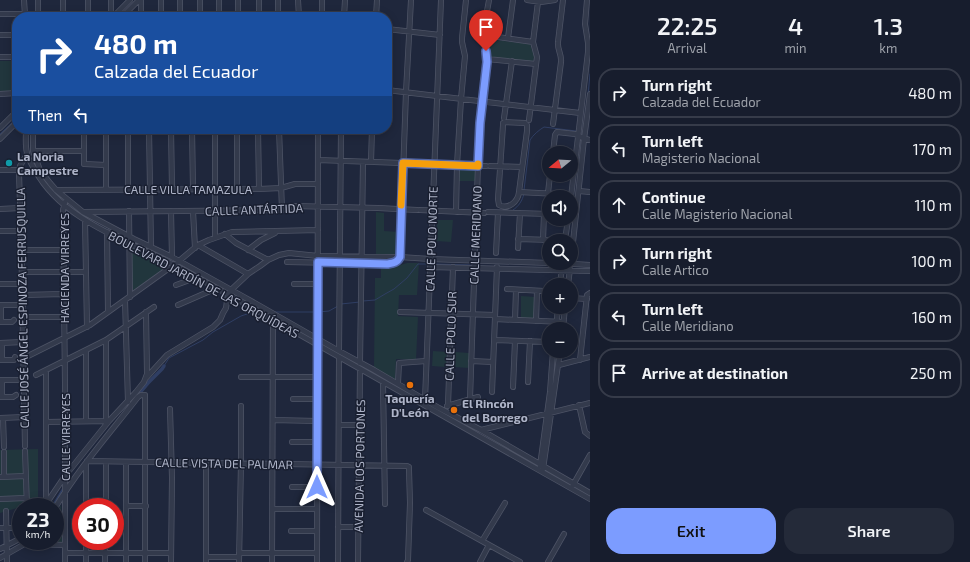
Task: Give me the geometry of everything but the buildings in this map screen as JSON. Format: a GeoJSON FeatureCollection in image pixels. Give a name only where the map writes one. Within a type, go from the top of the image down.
{"type":"FeatureCollection","features":[{"type":"Feature","properties":{"kind":"street"},"geometry":{"type":"LineString","coordinates":[[24,0],[25,12]]}},
{"type":"Feature","properties":{"kind":"street"},"geometry":{"type":"LineString","coordinates":[[38,0],[38,12]]}},
{"type":"Feature","properties":{"kind":"street"},"geometry":{"type":"LineString","coordinates":[[63,0],[63,12]]}},
{"type":"Feature","properties":{"kind":"street"},"geometry":{"type":"LineString","coordinates":[[88,0],[88,12]]}},
{"type":"Feature","properties":{"kind":"street"},"geometry":{"type":"LineString","coordinates":[[111,0],[112,12]]}},
{"type":"Feature","properties":{"kind":"street"},"geometry":{"type":"LineString","coordinates":[[117,12],[130,0]]}},
{"type":"Feature","properties":{"kind":"street"},"geometry":{"type":"LineString","coordinates":[[128,12],[140,0]]}},
{"type":"Feature","properties":{"kind":"street"},"geometry":{"type":"LineString","coordinates":[[140,0],[141,12]]}},
{"type":"Feature","properties":{"kind":"street"},"geometry":{"type":"LineString","coordinates":[[161,0],[161,12]]}},
{"type":"Feature","properties":{"kind":"street"},"geometry":{"type":"LineString","coordinates":[[180,0],[180,12]]}},
{"type":"Feature","properties":{"kind":"street"},"geometry":{"type":"LineString","coordinates":[[200,0],[200,12]]}},
{"type":"Feature","properties":{"kind":"street"},"geometry":{"type":"LineString","coordinates":[[219,0],[219,12]]}},
{"type":"Feature","properties":{"kind":"street"},"geometry":{"type":"LineString","coordinates":[[238,0],[238,12]]}},
{"type":"Feature","properties":{"kind":"street"},"geometry":{"type":"LineString","coordinates":[[258,0],[259,12]]}},
{"type":"Feature","properties":{"kind":"street"},"geometry":{"type":"LineString","coordinates":[[276,12],[278,0]]}},
{"type":"Feature","properties":{"kind":"street"},"geometry":{"type":"LineString","coordinates":[[298,0],[299,12]]}},
{"type":"Feature","properties":{"kind":"street"},"geometry":{"type":"LineString","coordinates":[[322,0],[322,12]]}},
{"type":"Feature","properties":{"kind":"street"},"geometry":{"type":"LineString","coordinates":[[344,12],[345,0]]}},
{"type":"Feature","properties":{"kind":"street"},"geometry":{"type":"LineString","coordinates":[[376,12],[377,0]]}},
{"type":"Feature","properties":{"kind":"street"},"geometry":{"type":"LineString","coordinates":[[287,262],[393,263],[398,261],[400,257],[411,0]]}},
{"type":"Feature","properties":{"kind":"street","name":"CALLE POLO NORTE"},"geometry":{"type":"LineString","coordinates":[[424,406],[441,0]]}},
{"type":"Feature","properties":{"kind":"street"},"geometry":{"type":"LineString","coordinates":[[456,212],[457,165],[465,60],[462,42],[466,0]]}},
{"type":"Feature","properties":{"kind":"street","name":"CALLE MERIDIANO"},"geometry":{"type":"LineString","coordinates":[[470,399],[480,123],[488,58],[484,45],[484,35],[489,0]]}},
{"type":"Feature","properties":{"kind":"street"},"geometry":{"type":"LineString","coordinates":[[508,38],[513,0]]}},
{"type":"Feature","properties":{"kind":"street"},"geometry":{"type":"LineString","coordinates":[[527,0],[538,2],[555,0]]}},
{"type":"Feature","properties":{"kind":"street"},"geometry":{"type":"LineString","coordinates":[[553,124],[562,57],[558,45],[563,0]]}},
{"type":"Feature","properties":{"kind":"street"},"geometry":{"type":"LineString","coordinates":[[576,146],[588,48],[586,24],[587,0]]}},
{"type":"Feature","properties":{"kind":"street"},"geometry":{"type":"LineString","coordinates":[[529,120],[537,54],[533,42],[538,2]]}},
{"type":"Feature","properties":{"kind":"street"},"geometry":{"type":"LineString","coordinates":[[125,5],[130,10]]}},
{"type":"Feature","properties":{"kind":"street"},"geometry":{"type":"LineString","coordinates":[[0,14],[12,14]]}},
{"type":"Feature","properties":{"kind":"street"},"geometry":{"type":"LineString","coordinates":[[392,30],[440,35]]}},
{"type":"Feature","properties":{"kind":"street"},"geometry":{"type":"LineString","coordinates":[[0,35],[12,35]]}},
{"type":"Feature","properties":{"kind":"street"},"geometry":{"type":"LineString","coordinates":[[484,35],[533,42]]}},
{"type":"Feature","properties":{"kind":"street"},"geometry":{"type":"LineString","coordinates":[[0,57],[12,57]]}},
{"type":"Feature","properties":{"kind":"street"},"geometry":{"type":"LineString","coordinates":[[488,58],[536,64]]}},
{"type":"Feature","properties":{"kind":"street"},"geometry":{"type":"LineString","coordinates":[[504,118],[512,61]]}},
{"type":"Feature","properties":{"kind":"street"},"geometry":{"type":"LineString","coordinates":[[392,91],[580,113]]}},
{"type":"Feature","properties":{"kind":"street"},"geometry":{"type":"LineString","coordinates":[[0,94],[12,94]]}},
{"type":"Feature","properties":{"kind":"street"},"geometry":{"type":"LineString","coordinates":[[574,234],[590,94]]}},
{"type":"Feature","properties":{"kind":"street"},"geometry":{"type":"LineString","coordinates":[[0,128],[12,116]]}},
{"type":"Feature","properties":{"kind":"street"},"geometry":{"type":"LineString","coordinates":[[504,122],[525,123],[527,125],[527,131],[522,167],[522,192],[510,206],[503,207],[499,205],[500,166],[504,122]]}},
{"type":"Feature","properties":{"kind":"street"},"geometry":{"type":"LineString","coordinates":[[0,139],[12,127]]}},
{"type":"Feature","properties":{"kind":"street"},"geometry":{"type":"LineString","coordinates":[[554,146],[555,135],[558,132],[575,134],[584,139],[590,140]]}},
{"type":"Feature","properties":{"kind":"street","name":"BOULEVARD JARDÍN DE LAS ORQUÍDEAS"},"geometry":{"type":"LineString","coordinates":[[26,134],[27,154],[33,168],[45,186],[64,204],[85,220],[217,288],[230,292],[265,308],[542,465],[590,499]]}},
{"type":"Feature","properties":{"kind":"street","name":"BOULEVARD JARDÍN DE LAS ORQUÍDEAS"},"geometry":{"type":"LineString","coordinates":[[33,134],[33,151],[40,170],[56,190],[83,212],[172,257],[230,292],[248,306],[541,471],[590,493]]}},
{"type":"Feature","properties":{"kind":"street"},"geometry":{"type":"LineString","coordinates":[[84,134],[84,164],[106,165]]}},
{"type":"Feature","properties":{"kind":"street"},"geometry":{"type":"LineString","coordinates":[[106,134],[106,189]]}},
{"type":"Feature","properties":{"kind":"street"},"geometry":{"type":"LineString","coordinates":[[128,134],[128,190]]}},
{"type":"Feature","properties":{"kind":"street"},"geometry":{"type":"LineString","coordinates":[[149,134],[151,247]]}},
{"type":"Feature","properties":{"kind":"street"},"geometry":{"type":"LineString","coordinates":[[171,134],[172,189]]}},
{"type":"Feature","properties":{"kind":"street"},"geometry":{"type":"LineString","coordinates":[[192,134],[193,189]]}},
{"type":"Feature","properties":{"kind":"street"},"geometry":{"type":"LineString","coordinates":[[214,134],[216,237]]}},
{"type":"Feature","properties":{"kind":"street"},"geometry":{"type":"LineString","coordinates":[[237,134],[237,189]]}},
{"type":"Feature","properties":{"kind":"street"},"geometry":{"type":"LineString","coordinates":[[258,134],[259,189]]}},
{"type":"Feature","properties":{"kind":"street"},"geometry":{"type":"LineString","coordinates":[[279,134],[282,210]]}},
{"type":"Feature","properties":{"kind":"street"},"geometry":{"type":"LineString","coordinates":[[317,562],[318,134]]}},
{"type":"Feature","properties":{"kind":"street"},"geometry":{"type":"LineString","coordinates":[[339,351],[341,134]]}},
{"type":"Feature","properties":{"kind":"street"},"geometry":{"type":"LineString","coordinates":[[370,162],[372,134]]}},
{"type":"Feature","properties":{"kind":"street"},"geometry":{"type":"LineString","coordinates":[[33,151],[84,151]]}},
{"type":"Feature","properties":{"kind":"street","name":"CALLE JOSÉ ÁNGEL ESPINOZA FERRUSQUILLA"},"geometry":{"type":"LineString","coordinates":[[26,498],[19,170],[27,154]]}},
{"type":"Feature","properties":{"kind":"street"},"geometry":{"type":"LineString","coordinates":[[318,160],[522,167]]}},
{"type":"Feature","properties":{"kind":"street"},"geometry":{"type":"LineString","coordinates":[[360,363],[363,162]]}},
{"type":"Feature","properties":{"kind":"street","name":"CALLE JOSÉ ÁNGEL ESPINOZA FERRUSQUILLA"},"geometry":{"type":"LineString","coordinates":[[0,170],[19,170]]}},
{"type":"Feature","properties":{"kind":"street","name":"CALLE VILLA TAMAZULA"},"geometry":{"type":"LineString","coordinates":[[56,190],[259,189],[281,188],[295,184],[318,184]]}},
{"type":"Feature","properties":{"kind":"street"},"geometry":{"type":"LineString","coordinates":[[579,191],[590,192]]}},
{"type":"Feature","properties":{"kind":"street"},"geometry":{"type":"LineString","coordinates":[[522,192],[542,193]]}},
{"type":"Feature","properties":{"kind":"street","name":"HACIENDA VIRREYES"},"geometry":{"type":"LineString","coordinates":[[64,361],[63,210],[66,199]]}},
{"type":"Feature","properties":{"kind":"street","name":"CALLE ANTÁRTIDA"},"geometry":{"type":"LineString","coordinates":[[83,212],[282,210],[294,206],[476,213],[498,212],[542,214]]}},
{"type":"Feature","properties":{"kind":"street"},"geometry":{"type":"LineString","coordinates":[[0,209],[20,208]]}},
{"type":"Feature","properties":{"kind":"street"},"geometry":{"type":"LineString","coordinates":[[128,211],[129,243],[126,326],[128,402]]}},
{"type":"Feature","properties":{"kind":"street"},"geometry":{"type":"LineString","coordinates":[[171,211],[172,257]]}},
{"type":"Feature","properties":{"kind":"street"},"geometry":{"type":"LineString","coordinates":[[194,211],[196,247]]}},
{"type":"Feature","properties":{"kind":"street"},"geometry":{"type":"LineString","coordinates":[[496,253],[498,212]]}},
{"type":"Feature","properties":{"kind":"street"},"geometry":{"type":"LineString","coordinates":[[518,248],[520,213]]}},
{"type":"Feature","properties":{"kind":"street"},"geometry":{"type":"LineString","coordinates":[[85,220],[87,327]]}},
{"type":"Feature","properties":{"kind":"street"},"geometry":{"type":"LineString","coordinates":[[24,358],[87,327],[174,265],[196,247],[216,237],[232,232],[318,230]]}},
{"type":"Feature","properties":{"kind":"street"},"geometry":{"type":"LineString","coordinates":[[0,231],[21,231]]}},
{"type":"Feature","properties":{"kind":"street"},"geometry":{"type":"LineString","coordinates":[[107,232],[108,312]]}},
{"type":"Feature","properties":{"kind":"street"},"geometry":{"type":"LineString","coordinates":[[248,250],[261,240],[277,232]]}},
{"type":"Feature","properties":{"kind":"street"},"geometry":{"type":"LineString","coordinates":[[225,234],[236,243],[268,260]]}},
{"type":"Feature","properties":{"kind":"street"},"geometry":{"type":"LineString","coordinates":[[518,239],[542,240]]}},
{"type":"Feature","properties":{"kind":"street"},"geometry":{"type":"LineString","coordinates":[[196,247],[248,274]]}},
{"type":"Feature","properties":{"kind":"street"},"geometry":{"type":"LineString","coordinates":[[21,250],[64,250]]}},
{"type":"Feature","properties":{"kind":"street"},"geometry":{"type":"LineString","coordinates":[[50,498],[107,421],[128,402],[145,380],[168,355],[216,325],[226,308],[230,292],[248,274],[268,260],[289,253],[318,256],[400,257],[542,263]]}},
{"type":"Feature","properties":{"kind":"street"},"geometry":{"type":"LineString","coordinates":[[492,392],[497,261]]}},
{"type":"Feature","properties":{"kind":"street"},"geometry":{"type":"LineString","coordinates":[[578,263],[590,265]]}},
{"type":"Feature","properties":{"kind":"street"},"geometry":{"type":"LineString","coordinates":[[430,267],[542,269]]}},
{"type":"Feature","properties":{"kind":"street","name":"CALLE POLO SUR"},"geometry":{"type":"LineString","coordinates":[[448,405],[453,267]]}},
{"type":"Feature","properties":{"kind":"street"},"geometry":{"type":"LineString","coordinates":[[561,278],[562,270]]}},
{"type":"Feature","properties":{"kind":"street"},"geometry":{"type":"LineString","coordinates":[[569,278],[570,270],[590,271]]}},
{"type":"Feature","properties":{"kind":"street"},"geometry":{"type":"LineString","coordinates":[[22,272],[86,272]]}},
{"type":"Feature","properties":{"kind":"street"},"geometry":{"type":"LineString","coordinates":[[176,286],[187,281],[191,274]]}},
{"type":"Feature","properties":{"kind":"street"},"geometry":{"type":"LineString","coordinates":[[0,284],[22,284]]}},
{"type":"Feature","properties":{"kind":"street"},"geometry":{"type":"LineString","coordinates":[[294,284],[318,284]]}},
{"type":"Feature","properties":{"kind":"street"},"geometry":{"type":"LineString","coordinates":[[178,305],[217,288]]}},
{"type":"Feature","properties":{"kind":"street"},"geometry":{"type":"LineString","coordinates":[[507,289],[542,291]]}},
{"type":"Feature","properties":{"kind":"street"},"geometry":{"type":"LineString","coordinates":[[515,320],[516,290]]}},
{"type":"Feature","properties":{"kind":"street"},"geometry":{"type":"LineString","coordinates":[[536,321],[537,291]]}},
{"type":"Feature","properties":{"kind":"street"},"geometry":{"type":"LineString","coordinates":[[580,360],[587,295],[590,293]]}},
{"type":"Feature","properties":{"kind":"street"},"geometry":{"type":"LineString","coordinates":[[22,295],[64,294]]}},
{"type":"Feature","properties":{"kind":"street"},"geometry":{"type":"LineString","coordinates":[[578,299],[587,300]]}},
{"type":"Feature","properties":{"kind":"street"},"geometry":{"type":"LineString","coordinates":[[14,320],[13,322],[1,322],[0,305],[23,305]]}},
{"type":"Feature","properties":{"kind":"street"},"geometry":{"type":"LineString","coordinates":[[36,375],[106,340],[154,307]]}},
{"type":"Feature","properties":{"kind":"street"},"geometry":{"type":"LineString","coordinates":[[145,380],[146,312]]}},
{"type":"Feature","properties":{"kind":"street"},"geometry":{"type":"LineString","coordinates":[[400,312],[473,314],[515,320],[556,322],[557,314]]}},
{"type":"Feature","properties":{"kind":"street"},"geometry":{"type":"LineString","coordinates":[[563,322],[564,314]]}},
{"type":"Feature","properties":{"kind":"street"},"geometry":{"type":"LineString","coordinates":[[23,317],[64,317]]}},
{"type":"Feature","properties":{"kind":"street"},"geometry":{"type":"LineString","coordinates":[[272,562],[273,319]]}},
{"type":"Feature","properties":{"kind":"street"},"geometry":{"type":"LineString","coordinates":[[106,340],[107,421]]}},
{"type":"Feature","properties":{"kind":"street"},"geometry":{"type":"LineString","coordinates":[[494,340],[542,342]]}},
{"type":"Feature","properties":{"kind":"street"},"geometry":{"type":"LineString","coordinates":[[513,387],[515,341]]}},
{"type":"Feature","properties":{"kind":"street"},"geometry":{"type":"LineString","coordinates":[[15,357],[14,360],[1,360],[1,343],[23,342]]}},
{"type":"Feature","properties":{"kind":"street"},"geometry":{"type":"LineString","coordinates":[[528,382],[530,342]]}},
{"type":"Feature","properties":{"kind":"street"},"geometry":{"type":"LineString","coordinates":[[86,351],[86,421]]}},
{"type":"Feature","properties":{"kind":"street"},"geometry":{"type":"LineString","coordinates":[[338,562],[339,357]]}},
{"type":"Feature","properties":{"kind":"street"},"geometry":{"type":"LineString","coordinates":[[549,413],[552,358]]}},
{"type":"Feature","properties":{"kind":"street"},"geometry":{"type":"LineString","coordinates":[[541,471],[549,413],[560,358]]}},
{"type":"Feature","properties":{"kind":"street"},"geometry":{"type":"LineString","coordinates":[[559,365],[590,358]]}},
{"type":"Feature","properties":{"kind":"street","name":"CALLE VIRREYES"},"geometry":{"type":"LineString","coordinates":[[64,361],[65,562]]}},
{"type":"Feature","properties":{"kind":"street"},"geometry":{"type":"LineString","coordinates":[[398,383],[399,363],[426,361]]}},
{"type":"Feature","properties":{"kind":"street"},"geometry":{"type":"LineString","coordinates":[[471,361],[493,362]]}},
{"type":"Feature","properties":{"kind":"street","name":"AVENIDA LOS PORTONES"},"geometry":{"type":"LineString","coordinates":[[358,562],[360,369]]}},
{"type":"Feature","properties":{"kind":"street"},"geometry":{"type":"LineString","coordinates":[[45,498],[46,370]]}},
{"type":"Feature","properties":{"kind":"street"},"geometry":{"type":"LineString","coordinates":[[240,377],[318,377]]}},
{"type":"Feature","properties":{"kind":"street"},"geometry":{"type":"LineString","coordinates":[[16,395],[13,397],[1,397],[1,380],[24,380]]}},
{"type":"Feature","properties":{"kind":"street"},"geometry":{"type":"LineString","coordinates":[[383,382],[385,504]]}},
{"type":"Feature","properties":{"kind":"street"},"geometry":{"type":"LineString","coordinates":[[61,498],[86,463],[141,395],[145,396],[145,562]]}},
{"type":"Feature","properties":{"kind":"street"},"geometry":{"type":"LineString","coordinates":[[439,408],[478,397]]}},
{"type":"Feature","properties":{"kind":"street"},"geometry":{"type":"LineString","coordinates":[[293,399],[318,399]]}},
{"type":"Feature","properties":{"kind":"street"},"geometry":{"type":"LineString","coordinates":[[481,430],[590,403]]}},
{"type":"Feature","properties":{"kind":"street"},"geometry":{"type":"LineString","coordinates":[[579,405],[585,432],[590,436]]}},
{"type":"Feature","properties":{"kind":"street"},"geometry":{"type":"LineString","coordinates":[[239,557],[241,406]]}},
{"type":"Feature","properties":{"kind":"street"},"geometry":{"type":"LineString","coordinates":[[170,409],[172,478],[171,562]]}},
{"type":"Feature","properties":{"kind":"street"},"geometry":{"type":"LineString","coordinates":[[25,417],[1,418],[4,449],[2,477],[26,476]]}},
{"type":"Feature","properties":{"kind":"street"},"geometry":{"type":"LineString","coordinates":[[273,420],[318,421]]}},
{"type":"Feature","properties":{"kind":"street"},"geometry":{"type":"LineString","coordinates":[[46,422],[107,421]]}},
{"type":"Feature","properties":{"kind":"street"},"geometry":{"type":"LineString","coordinates":[[339,425],[360,425]]}},
{"type":"Feature","properties":{"kind":"street"},"geometry":{"type":"LineString","coordinates":[[292,442],[317,442]]}},
{"type":"Feature","properties":{"kind":"street"},"geometry":{"type":"LineString","coordinates":[[572,486],[590,455]]}},
{"type":"Feature","properties":{"kind":"street"},"geometry":{"type":"LineString","coordinates":[[106,462],[106,498]]}},
{"type":"Feature","properties":{"kind":"street"},"geometry":{"type":"LineString","coordinates":[[126,462],[126,562]]}},
{"type":"Feature","properties":{"kind":"street","name":"CALLE VISTA DEL PALMAR"},"geometry":{"type":"LineString","coordinates":[[86,463],[146,462],[405,465],[408,466],[409,470],[410,503],[407,562]]}},
{"type":"Feature","properties":{"kind":"street"},"geometry":{"type":"LineString","coordinates":[[86,463],[86,498]]}},
{"type":"Feature","properties":{"kind":"street"},"geometry":{"type":"LineString","coordinates":[[206,463],[206,559],[272,553],[317,554]]}},
{"type":"Feature","properties":{"kind":"street"},"geometry":{"type":"LineString","coordinates":[[585,463],[590,466]]}},
{"type":"Feature","properties":{"kind":"street"},"geometry":{"type":"LineString","coordinates":[[292,487],[317,487]]}},
{"type":"Feature","properties":{"kind":"street"},"geometry":{"type":"LineString","coordinates":[[0,499],[12,499]]}},
{"type":"Feature","properties":{"kind":"street"},"geometry":{"type":"LineString","coordinates":[[482,541],[505,503]]}},
{"type":"Feature","properties":{"kind":"street"},"geometry":{"type":"LineString","coordinates":[[126,506],[146,506]]}},
{"type":"Feature","properties":{"kind":"street"},"geometry":{"type":"LineString","coordinates":[[272,509],[317,508]]}},
{"type":"Feature","properties":{"kind":"street"},"geometry":{"type":"LineString","coordinates":[[426,510],[520,562]]}},
{"type":"Feature","properties":{"kind":"street"},"geometry":{"type":"LineString","coordinates":[[6,511],[7,562]]}},
{"type":"Feature","properties":{"kind":"street"},"geometry":{"type":"LineString","coordinates":[[338,527],[358,527]]}},
{"type":"Feature","properties":{"kind":"street"},"geometry":{"type":"LineString","coordinates":[[0,528],[12,528]]}},
{"type":"Feature","properties":{"kind":"street"},"geometry":{"type":"LineString","coordinates":[[291,531],[317,531]]}},
{"type":"Feature","properties":{"kind":"street"},"geometry":{"type":"LineString","coordinates":[[548,562],[564,534]]}},
{"type":"Feature","properties":{"kind":"street"},"geometry":{"type":"LineString","coordinates":[[480,562],[489,545]]}},
{"type":"Feature","properties":{"kind":"street"},"geometry":{"type":"LineString","coordinates":[[0,558],[12,546]]}},
{"type":"Feature","properties":{"kind":"street"},"geometry":{"type":"LineString","coordinates":[[0,549],[7,551],[12,549]]}},
{"type":"Feature","properties":{"kind":"street"},"geometry":{"type":"LineString","coordinates":[[65,553],[171,553]]}},
{"type":"Feature","properties":{"kind":"street"},"geometry":{"type":"LineString","coordinates":[[86,553],[86,562]]}},
{"type":"Feature","properties":{"kind":"street"},"geometry":{"type":"LineString","coordinates":[[105,553],[105,562]]}},
{"type":"Feature","properties":{"kind":"shaded area"},"geometry":{"type":"Polygon","coordinates":[[[487,39],[530,44],[534,56],[533,63],[491,58],[486,47],[487,39]]]}},
{"type":"Feature","properties":{"kind":"shaded area"},"geometry":{"type":"Polygon","coordinates":[[[0,61],[12,61],[12,93],[0,94],[0,61]]]}},
{"type":"Feature","properties":{"kind":"shaded area"},"geometry":{"type":"Polygon","coordinates":[[[458,168],[476,168],[476,181],[458,181],[458,168]]]}},
{"type":"Feature","properties":{"kind":"shaded area"},"geometry":{"type":"Polygon","coordinates":[[[376,212],[384,213],[384,231],[400,232],[398,256],[376,255],[376,212]]]}},
{"type":"Feature","properties":{"kind":"shaded area"},"geometry":{"type":"Polygon","coordinates":[[[437,220],[453,220],[451,242],[436,241],[437,220]]]}},
{"type":"Feature","properties":{"kind":"shaded area"},"geometry":{"type":"Polygon","coordinates":[[[131,247],[169,267],[131,295],[131,247]]]}},
{"type":"Feature","properties":{"kind":"shaded area"},"geometry":{"type":"Polygon","coordinates":[[[407,263],[419,263],[417,295],[399,295],[398,316],[418,317],[416,360],[396,359],[395,380],[374,367],[375,278],[381,278],[381,267],[394,267],[407,263]]]}},
{"type":"Feature","properties":{"kind":"shaded area"},"geometry":{"type":"Polygon","coordinates":[[[521,296],[535,297],[534,319],[521,319],[521,296]]]}},
{"type":"Feature","properties":{"kind":"shaded area"},"geometry":{"type":"Polygon","coordinates":[[[433,351],[447,352],[446,367],[432,366],[433,351]]]}},
{"type":"Feature","properties":{"kind":"shaded area"},"geometry":{"type":"Polygon","coordinates":[[[455,352],[469,353],[469,368],[454,367],[455,352]]]}},
{"type":"Feature","properties":{"kind":"shaded area"},"geometry":{"type":"Polygon","coordinates":[[[38,449],[38,498],[12,498],[12,510],[0,513],[0,450],[38,449]]]}},
{"type":"Feature","properties":{"kind":"waterway"},"geometry":{"type":"LineString","coordinates":[[588,95],[590,74]]}},
{"type":"Feature","properties":{"kind":"waterway"},"geometry":{"type":"LineString","coordinates":[[0,134],[12,123]]}},
{"type":"Feature","properties":{"kind":"waterway"},"geometry":{"type":"LineString","coordinates":[[524,190],[530,140],[533,136],[544,127],[576,131]]}},
{"type":"Feature","properties":{"kind":"waterway"},"geometry":{"type":"LineString","coordinates":[[513,210],[520,203],[524,194]]}},
{"type":"Feature","properties":{"kind":"waterway"},"geometry":{"type":"LineString","coordinates":[[481,211],[488,211]]}},
{"type":"Feature","properties":{"kind":"waterway"},"geometry":{"type":"LineString","coordinates":[[472,258],[474,216]]}},
{"type":"Feature","properties":{"kind":"waterway"},"geometry":{"type":"LineString","coordinates":[[363,301],[375,300],[394,289],[407,278],[418,264],[429,264]]}},
{"type":"Feature","properties":{"kind":"waterway"},"geometry":{"type":"LineString","coordinates":[[433,264],[472,265]]}},
{"type":"Feature","properties":{"kind":"waterway"},"geometry":{"type":"LineString","coordinates":[[341,304],[360,302]]}},
{"type":"Feature","properties":{"kind":"waterway"},"geometry":{"type":"LineString","coordinates":[[319,312],[329,311],[338,306]]}},
{"type":"Feature","properties":{"kind":"waterway"},"geometry":{"type":"LineString","coordinates":[[275,312],[316,312]]}},
{"type":"Feature","properties":{"kind":"waterway"},"geometry":{"type":"LineString","coordinates":[[164,366],[169,358],[203,340],[213,332],[241,316],[258,313]]}},
{"type":"Feature","properties":{"kind":"waterway"},"geometry":{"type":"LineString","coordinates":[[137,396],[164,366]]}},
{"type":"Feature","properties":{"kind":"waterway"},"geometry":{"type":"LineString","coordinates":[[58,498],[65,487]]}},
{"type":"Feature","properties":{"kind":"slow traffic"},"geometry":{"type":"LineString","coordinates":[[401,205],[403,163],[478,166],[478,164]]}},
{"type":"Feature","properties":{"kind":"place","name":"La Noria Campestre"},"geometry":{"type":"Point","coordinates":[9,163]}},
{"type":"Feature","properties":{"kind":"place","name":"Taquería D'León"},"geometry":{"type":"Point","coordinates":[410,385]}},
{"type":"Feature","properties":{"kind":"place","name":"El Rincón del Borrego"},"geometry":{"type":"Point","coordinates":[454,410]}},
{"type":"Feature","properties":{"kind":"route"},"geometry":{"type":"LineString","coordinates":[[317,487],[318,262],[387,264],[396,263],[398,261],[400,257],[403,163],[478,166],[480,123],[488,58],[486,51]]}}]}
